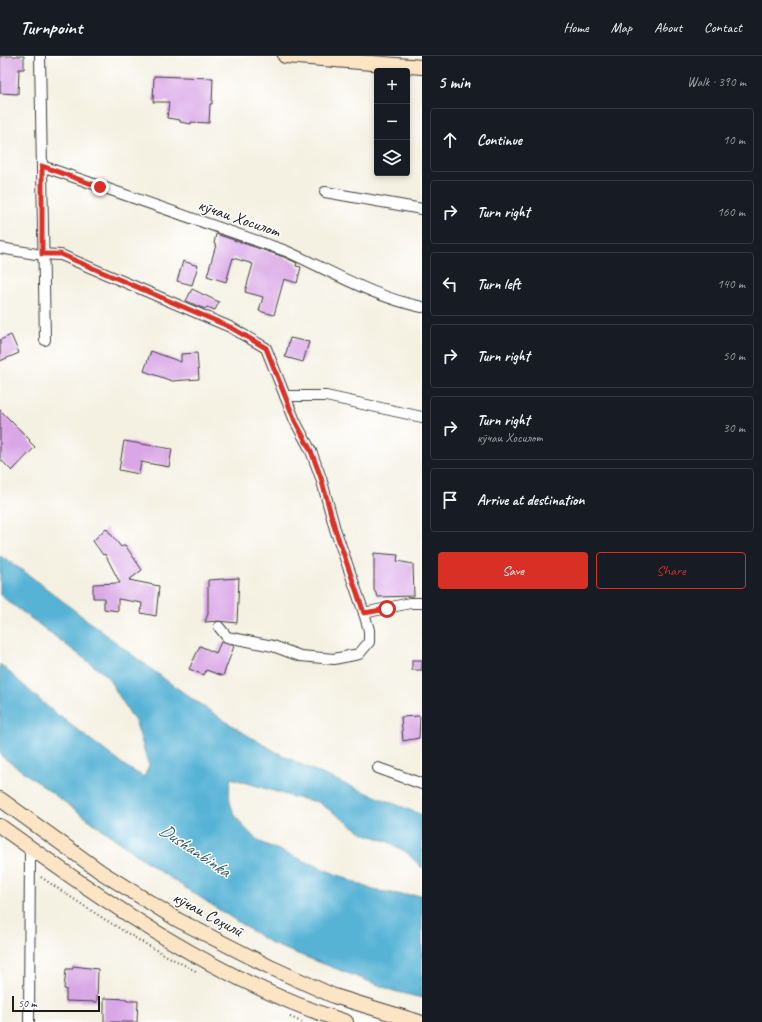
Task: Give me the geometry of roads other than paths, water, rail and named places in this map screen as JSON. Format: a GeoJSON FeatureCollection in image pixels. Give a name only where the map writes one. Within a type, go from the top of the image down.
{"type":"FeatureCollection","features":[{"type":"Feature","properties":{"kind":"main road"},"geometry":{"type":"LineString","coordinates":[[285,56],[327,58],[422,67]]}},
{"type":"Feature","properties":{"kind":"main road","name":"кӯчаи Соҳилӣ"},"geometry":{"type":"LineString","coordinates":[[0,799],[101,872],[178,920],[272,968],[334,996],[419,1022]]}},
{"type":"Feature","properties":{"kind":"main road"},"geometry":{"type":"LineString","coordinates":[[0,826],[30,848],[174,944],[257,986],[324,1015],[346,1022]]}},
{"type":"Feature","properties":{"kind":"street"},"geometry":{"type":"LineString","coordinates":[[40,56],[42,254],[45,340]]}},
{"type":"Feature","properties":{"kind":"street","name":"кӯчаи Хосилот"},"geometry":{"type":"LineString","coordinates":[[42,166],[286,251],[322,267],[364,290],[386,298],[422,307]]}},
{"type":"Feature","properties":{"kind":"street"},"geometry":{"type":"LineString","coordinates":[[325,192],[422,209]]}},
{"type":"Feature","properties":{"kind":"street"},"geometry":{"type":"LineString","coordinates":[[0,248],[42,254],[60,254],[230,327],[266,348],[295,421],[311,451],[321,478],[335,529],[369,630],[368,642],[358,654],[334,659],[300,656],[273,646],[246,642],[227,637],[219,627]]}},
{"type":"Feature","properties":{"kind":"street"},"geometry":{"type":"LineString","coordinates":[[285,396],[326,396],[422,417]]}},
{"type":"Feature","properties":{"kind":"street"},"geometry":{"type":"LineString","coordinates":[[364,613],[410,603],[422,603]]}},
{"type":"Feature","properties":{"kind":"street"},"geometry":{"type":"LineString","coordinates":[[378,768],[422,784]]}},
{"type":"Feature","properties":{"kind":"street"},"geometry":{"type":"LineString","coordinates":[[29,1022],[30,848]]}},
{"type":"Feature","properties":{"kind":"water","name":"Dushanbinka"},"geometry":{"type":"Polygon","coordinates":[[[0,556],[25,572],[110,638],[197,702],[257,741],[317,772],[422,815],[422,868],[406,852],[389,842],[363,833],[318,802],[293,797],[231,778],[229,789],[231,806],[239,821],[260,842],[373,890],[404,895],[422,895],[422,998],[394,991],[272,944],[158,870],[0,755],[0,664],[50,709],[125,766],[144,777],[149,766],[136,723],[106,675],[0,595],[0,556]]]}}]}
